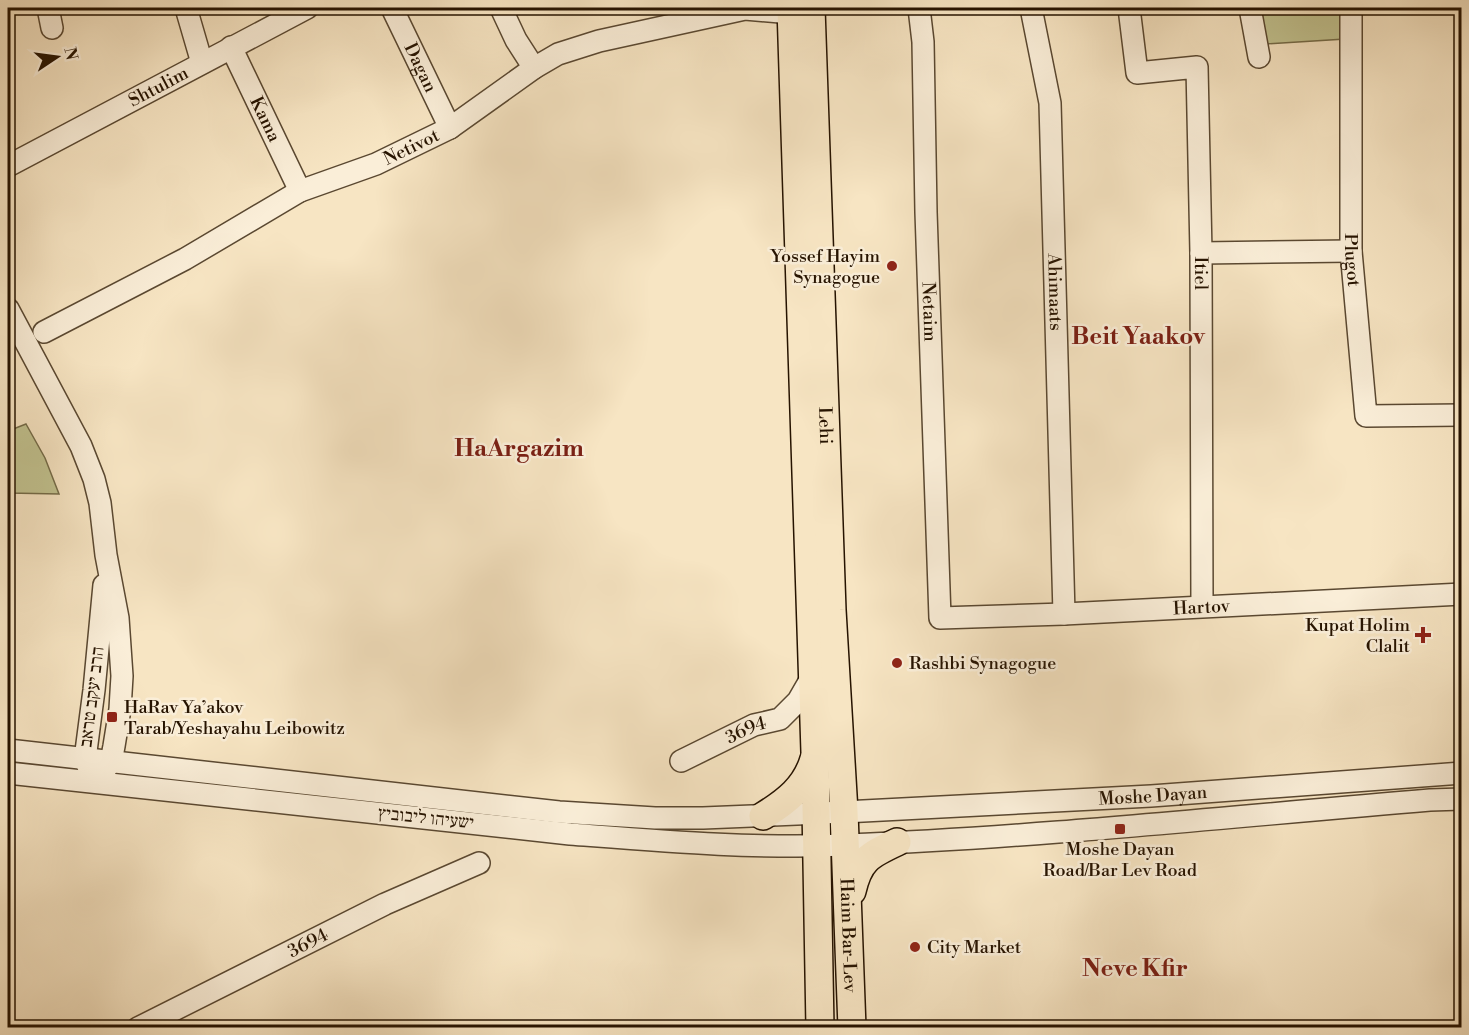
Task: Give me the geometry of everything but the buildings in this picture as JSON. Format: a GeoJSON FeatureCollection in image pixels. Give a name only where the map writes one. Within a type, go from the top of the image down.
{"type":"FeatureCollection","features":[{"type":"Feature","properties":{"kind":"main road","name":"Lehi"},"geometry":{"type":"LineString","coordinates":[[798,9],[817,845]]}},
{"type":"Feature","properties":{"kind":"main road","name":"Lehi"},"geometry":{"type":"LineString","coordinates":[[798,9],[846,845]]}},
{"type":"Feature","properties":{"kind":"main road"},"geometry":{"type":"LineString","coordinates":[[763,816],[796,793],[807,777],[815,745]]}},
{"type":"Feature","properties":{"kind":"main road"},"geometry":{"type":"LineString","coordinates":[[847,916],[854,880],[863,860],[897,842]]}},
{"type":"Feature","properties":{"kind":"main road","name":"Haim Bar-Lev"},"geometry":{"type":"LineString","coordinates":[[817,845],[820,1028]]}},
{"type":"Feature","properties":{"kind":"main road","name":"Haim Bar-Lev"},"geometry":{"type":"LineString","coordinates":[[846,845],[852,1028]]}},
{"type":"Feature","properties":{"kind":"street"},"geometry":{"type":"LineString","coordinates":[[186,8],[202,63]]}},
{"type":"Feature","properties":{"kind":"street","name":"Shtulim"},"geometry":{"type":"LineString","coordinates":[[8,166],[307,8]]}},
{"type":"Feature","properties":{"kind":"street","name":"Dagan"},"geometry":{"type":"LineString","coordinates":[[392,8],[450,128]]}},
{"type":"Feature","properties":{"kind":"street"},"geometry":{"type":"LineString","coordinates":[[501,8],[516,40],[534,68]]}},
{"type":"Feature","properties":{"kind":"street","name":"Netaim"},"geometry":{"type":"LineString","coordinates":[[919,8],[923,42],[926,212],[940,618]]}},
{"type":"Feature","properties":{"kind":"street","name":"Ahimaats"},"geometry":{"type":"LineString","coordinates":[[1031,8],[1050,104],[1064,614]]}},
{"type":"Feature","properties":{"kind":"street","name":"Itiel"},"geometry":{"type":"LineString","coordinates":[[1129,8],[1137,73],[1197,67],[1202,606]]}},
{"type":"Feature","properties":{"kind":"street"},"geometry":{"type":"LineString","coordinates":[[1250,8],[1259,57]]}},
{"type":"Feature","properties":{"kind":"street","name":"Plugot"},"geometry":{"type":"LineString","coordinates":[[1351,8],[1351,251],[1365,416],[1461,415]]}},
{"type":"Feature","properties":{"kind":"street","name":"Netivot"},"geometry":{"type":"LineString","coordinates":[[44,332],[185,259],[300,191],[376,164],[450,128],[534,68],[558,54],[599,40],[745,9],[798,9]]}},
{"type":"Feature","properties":{"kind":"street","name":"Kama"},"geometry":{"type":"LineString","coordinates":[[231,47],[300,191]]}},
{"type":"Feature","properties":{"kind":"street"},"geometry":{"type":"LineString","coordinates":[[1200,253],[1351,251]]}},
{"type":"Feature","properties":{"kind":"street","name":"הרב יעקב טראב"},"geometry":{"type":"LineString","coordinates":[[8,309],[86,457],[99,497],[121,658],[120,709],[111,762],[96,782],[85,759],[94,690],[106,555]]}},
{"type":"Feature","properties":{"kind":"street","name":"Hartov"},"geometry":{"type":"LineString","coordinates":[[940,618],[1461,594]]}},
{"type":"Feature","properties":{"kind":"street","name":"3694"},"geometry":{"type":"LineString","coordinates":[[681,761],[754,725],[780,719],[798,701],[813,675]]}},
{"type":"Feature","properties":{"kind":"street","name":"3694"},"geometry":{"type":"LineString","coordinates":[[780,719],[815,745]]}},
{"type":"Feature","properties":{"kind":"street","name":"ישעיהו ליבוביץ"},"geometry":{"type":"LineString","coordinates":[[8,750],[560,812],[654,818],[816,813]]}},
{"type":"Feature","properties":{"kind":"street","name":"ישעיהו ליבוביץ"},"geometry":{"type":"LineString","coordinates":[[8,773],[570,834],[663,841],[846,845]]}},
{"type":"Feature","properties":{"kind":"street","name":"Moshe Dayan"},"geometry":{"type":"LineString","coordinates":[[816,813],[1151,796],[1461,773]]}},
{"type":"Feature","properties":{"kind":"street","name":"Moshe Dayan"},"geometry":{"type":"LineString","coordinates":[[846,845],[1004,837],[1461,799]]}},
{"type":"Feature","properties":{"kind":"street","name":"3694"},"geometry":{"type":"LineString","coordinates":[[138,1028],[385,904],[479,863]]}},
{"type":"Feature","properties":{"kind":"green space"},"geometry":{"type":"Polygon","coordinates":[[[1260,8],[1344,8],[1345,39],[1266,44],[1260,8]]]}},
{"type":"Feature","properties":{"kind":"green space"},"geometry":{"type":"Polygon","coordinates":[[[26,424],[45,458],[59,494],[8,493],[8,431],[26,424]]]}},
{"type":"Feature","properties":{"kind":"place","name":"Yossef Hayim Synagogue"},"geometry":{"type":"Point","coordinates":[892,266]}},
{"type":"Feature","properties":{"kind":"place","name":"Kupat Holim Clalit"},"geometry":{"type":"Point","coordinates":[1423,635]}},
{"type":"Feature","properties":{"kind":"place","name":"Rashbi Synagogue"},"geometry":{"type":"Point","coordinates":[897,663]}},
{"type":"Feature","properties":{"kind":"place","name":"HaRav Ya’akov Tarab/Yeshayahu Leibowitz"},"geometry":{"type":"Point","coordinates":[112,717]}},
{"type":"Feature","properties":{"kind":"place","name":"Moshe Dayan Road/Bar Lev Road"},"geometry":{"type":"Point","coordinates":[1120,829]}},
{"type":"Feature","properties":{"kind":"place","name":"City Market"},"geometry":{"type":"Point","coordinates":[915,947]}},
{"type":"Feature","properties":{"kind":"district","name":"Beit Yaakov"},"geometry":{"type":"Point","coordinates":[1138,337]}},
{"type":"Feature","properties":{"kind":"district","name":"HaArgazim"},"geometry":{"type":"Point","coordinates":[519,449]}},
{"type":"Feature","properties":{"kind":"district","name":"Neve Kfir"},"geometry":{"type":"Point","coordinates":[1135,969]}}]}
